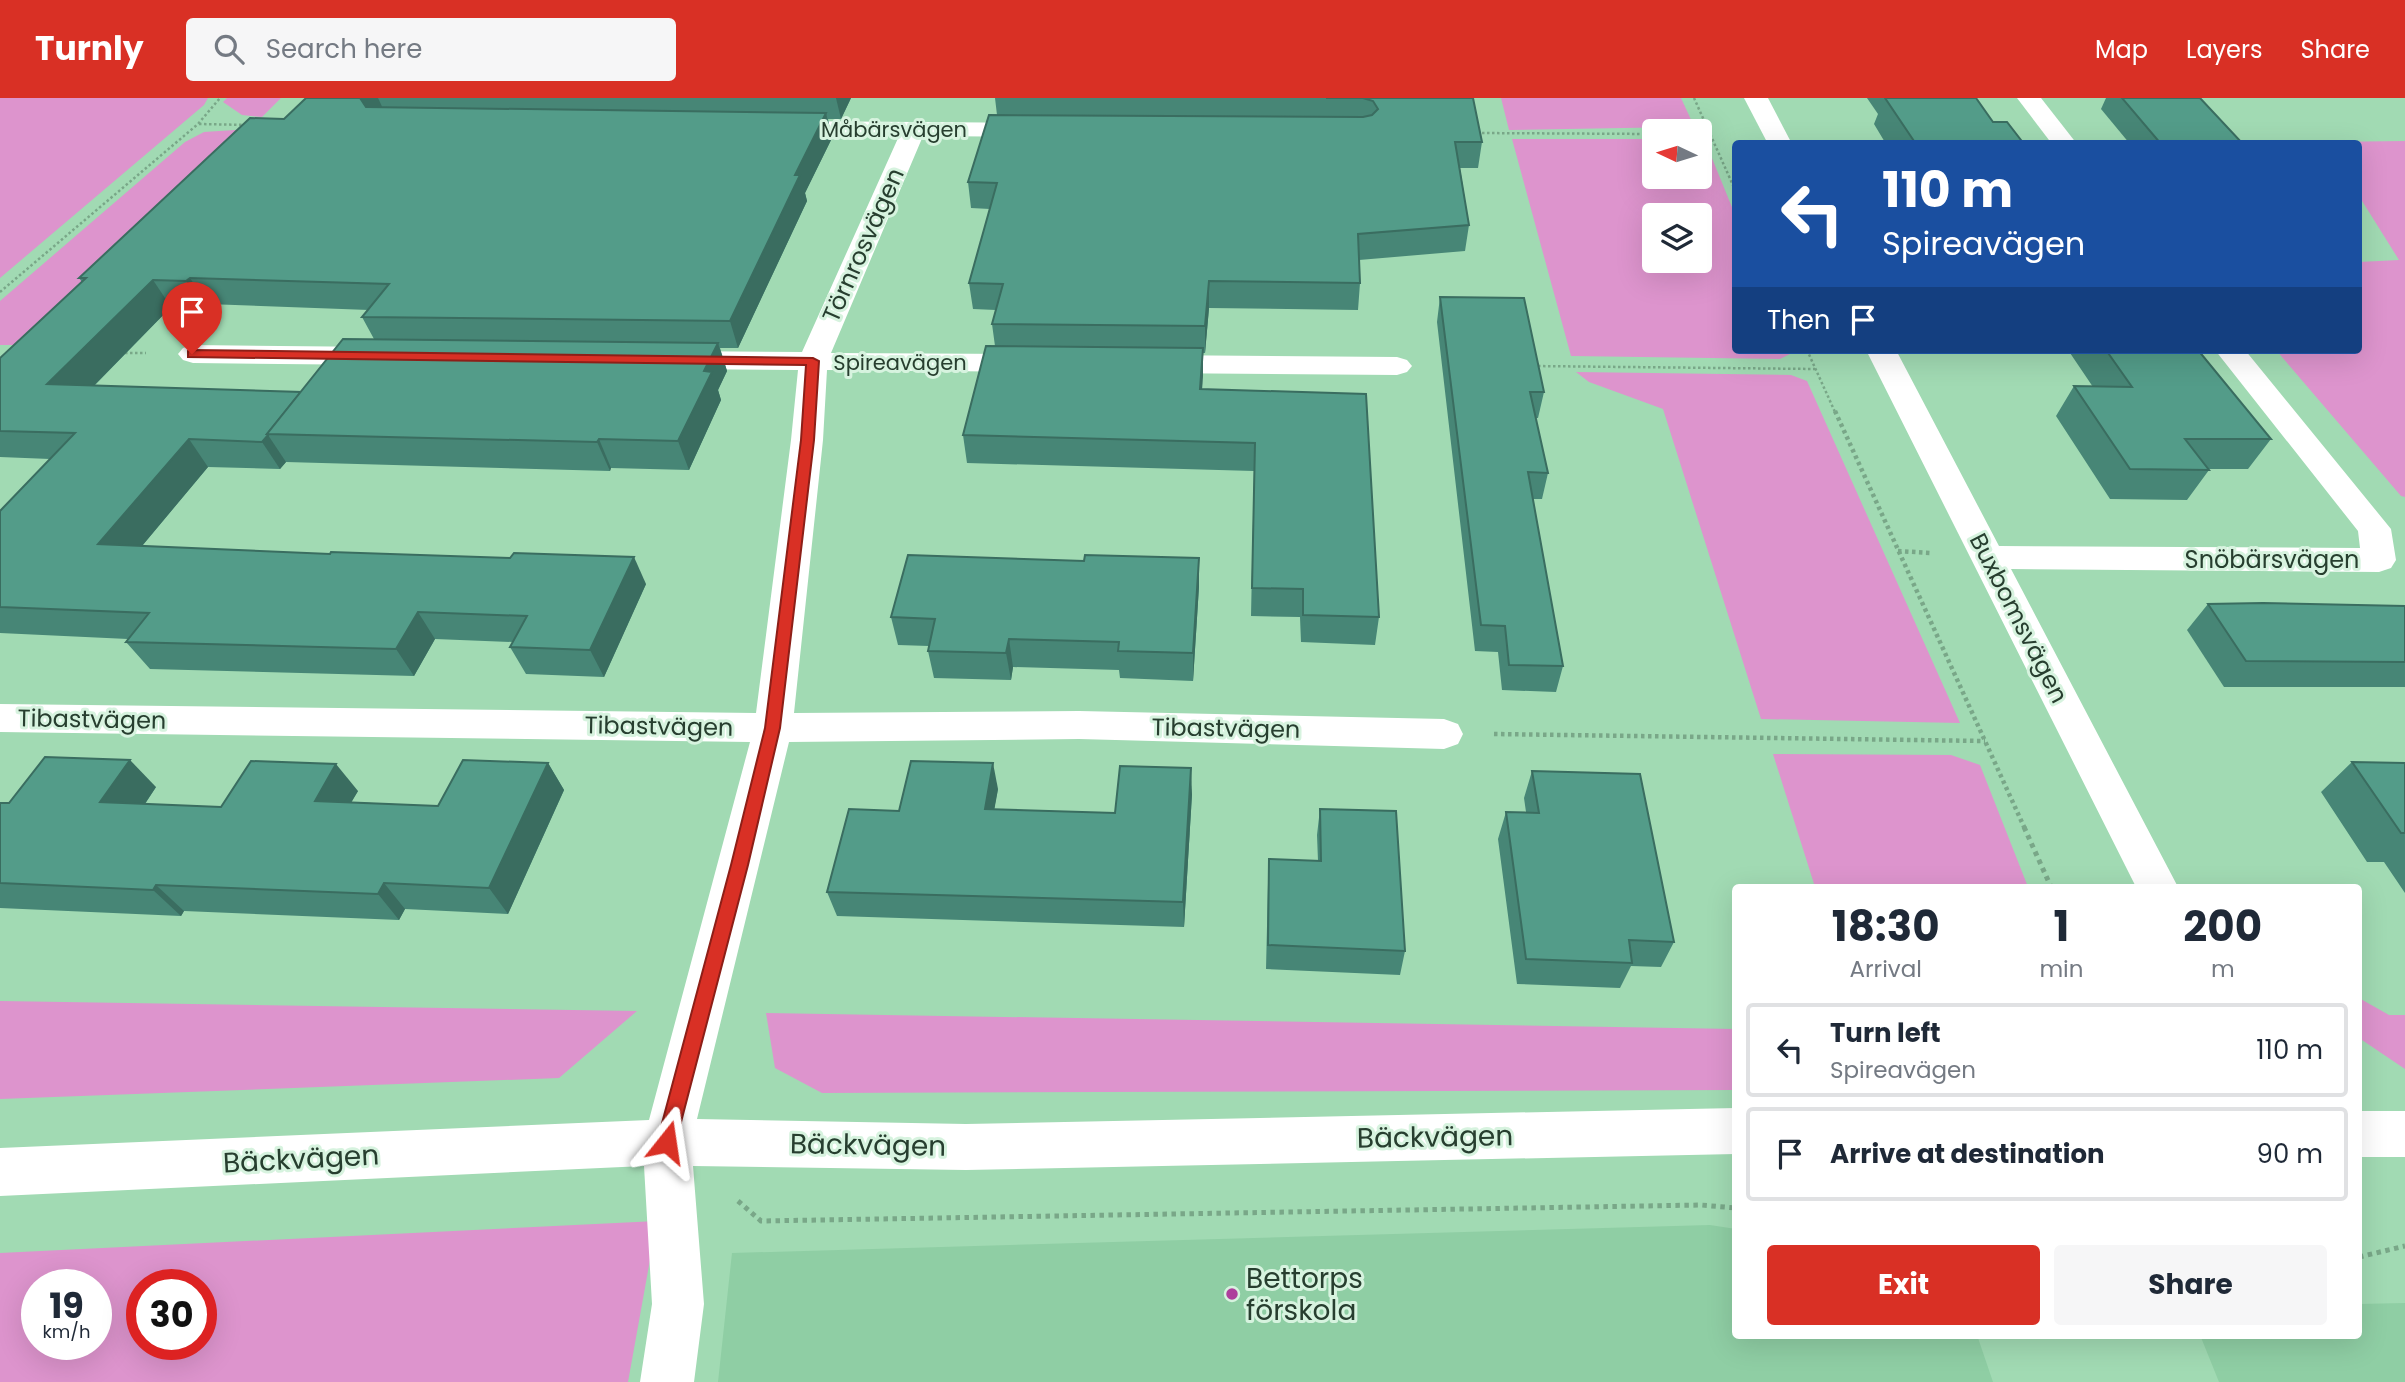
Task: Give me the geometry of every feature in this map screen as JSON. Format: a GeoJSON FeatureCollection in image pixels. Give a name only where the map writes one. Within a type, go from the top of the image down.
{"type":"FeatureCollection","features":[{"type":"Feature","properties":{"kind":"street"},"geometry":{"type":"LineString","coordinates":[[1756,98],[1778,140]]}},
{"type":"Feature","properties":{"kind":"street"},"geometry":{"type":"LineString","coordinates":[[2029,98],[2062,140]]}},
{"type":"Feature","properties":{"kind":"street","name":"Måbärsvägen"},"geometry":{"type":"LineString","coordinates":[[761,128],[1053,131]]}},
{"type":"Feature","properties":{"kind":"street","name":"Törnrosvägen"},"geometry":{"type":"LineString","coordinates":[[667,1382],[678,1304],[667,1142],[740,865],[772,728],[807,440],[813,361],[914,130]]}},
{"type":"Feature","properties":{"kind":"street"},"geometry":{"type":"LineString","coordinates":[[192,354],[413,357]]}},
{"type":"Feature","properties":{"kind":"street","name":"Buxbomsvägen"},"geometry":{"type":"LineString","coordinates":[[1883,354],[2155,884]]}},
{"type":"Feature","properties":{"kind":"street","name":"Snöbärsvägen"},"geometry":{"type":"LineString","coordinates":[[1988,556],[2379,560],[2374,530],[2233,354]]}},
{"type":"Feature","properties":{"kind":"street","name":"Spireavägen"},"geometry":{"type":"LineString","coordinates":[[647,359],[1063,363]]}},
{"type":"Feature","properties":{"kind":"street"},"geometry":{"type":"LineString","coordinates":[[1119,364],[1397,366]]}},
{"type":"Feature","properties":{"kind":"street","name":"Tibastvägen"},"geometry":{"type":"LineString","coordinates":[[0,718],[772,728],[1079,725],[1444,734]]}},
{"type":"Feature","properties":{"kind":"street","name":"Bäckvägen"},"geometry":{"type":"LineString","coordinates":[[0,1172],[667,1142],[966,1147],[1732,1131]]}},
{"type":"Feature","properties":{"kind":"street"},"geometry":{"type":"LineString","coordinates":[[2362,1134],[2405,1134]]}},
{"type":"Feature","properties":{"kind":"path"},"geometry":{"type":"LineString","coordinates":[[0,292],[198,124],[220,98]]}},
{"type":"Feature","properties":{"kind":"path"},"geometry":{"type":"LineString","coordinates":[[1694,98],[1703,119]]}},
{"type":"Feature","properties":{"kind":"path"},"geometry":{"type":"LineString","coordinates":[[198,124],[252,125]]}},
{"type":"Feature","properties":{"kind":"path"},"geometry":{"type":"LineString","coordinates":[[1473,134],[1642,134]]}},
{"type":"Feature","properties":{"kind":"path"},"geometry":{"type":"LineString","coordinates":[[1712,139],[1732,183]]}},
{"type":"Feature","properties":{"kind":"path"},"geometry":{"type":"LineString","coordinates":[[118,353],[192,354]]}},
{"type":"Feature","properties":{"kind":"path"},"geometry":{"type":"LineString","coordinates":[[1809,354],[2050,884]]}},
{"type":"Feature","properties":{"kind":"path"},"geometry":{"type":"LineString","coordinates":[[1523,366],[1815,369]]}},
{"type":"Feature","properties":{"kind":"path"},"geometry":{"type":"LineString","coordinates":[[1444,734],[1985,741]]}},
{"type":"Feature","properties":{"kind":"path"},"geometry":{"type":"LineString","coordinates":[[667,1142],[761,1221],[1701,1205],[1732,1208]]}},
{"type":"Feature","properties":{"kind":"path"},"geometry":{"type":"LineString","coordinates":[[2362,1256],[2405,1246]]}},
{"type":"Feature","properties":{"kind":"shaded area"},"geometry":{"type":"Polygon","coordinates":[[[0,98],[208,98],[204,105],[0,278],[0,98]]]}},
{"type":"Feature","properties":{"kind":"shaded area"},"geometry":{"type":"Polygon","coordinates":[[[227,98],[281,98],[262,117],[242,115],[223,102],[227,98]]]}},
{"type":"Feature","properties":{"kind":"shaded area"},"geometry":{"type":"Polygon","coordinates":[[[1501,98],[1681,98],[1691,119],[1642,119],[1642,128],[1509,130],[1501,98]]]}},
{"type":"Feature","properties":{"kind":"shaded area"},"geometry":{"type":"Polygon","coordinates":[[[250,129],[34,345],[0,345],[0,301],[185,142],[204,132],[250,129]]]}},
{"type":"Feature","properties":{"kind":"shaded area"},"geometry":{"type":"Polygon","coordinates":[[[1512,139],[1642,139],[1642,189],[1712,189],[1712,158],[1732,207],[1732,354],[1790,354],[1780,359],[1571,356],[1512,139]]]}},
{"type":"Feature","properties":{"kind":"shaded area"},"geometry":{"type":"Polygon","coordinates":[[[2405,141],[2405,497],[2401,496],[2279,354],[2362,354],[2362,262],[2399,260],[2362,201],[2362,142],[2405,141]]]}},
{"type":"Feature","properties":{"kind":"shaded area"},"geometry":{"type":"Polygon","coordinates":[[[1576,372],[1791,375],[1807,381],[1960,723],[1761,719],[1663,409],[1589,382],[1576,372]]]}},
{"type":"Feature","properties":{"kind":"shaded area"},"geometry":{"type":"Polygon","coordinates":[[[1773,754],[1951,755],[1980,765],[2027,884],[1814,884],[1773,754]]]}},
{"type":"Feature","properties":{"kind":"shaded area"},"geometry":{"type":"Polygon","coordinates":[[[2362,1000],[2389,1015],[2405,1015],[2405,1069],[2362,1040],[2362,1000]]]}},
{"type":"Feature","properties":{"kind":"shaded area"},"geometry":{"type":"Polygon","coordinates":[[[0,1001],[637,1011],[559,1078],[0,1099],[0,1001]]]}},
{"type":"Feature","properties":{"kind":"shaded area"},"geometry":{"type":"Polygon","coordinates":[[[766,1013],[1732,1029],[1732,1090],[822,1093],[775,1068],[766,1013]]]}},
{"type":"Feature","properties":{"kind":"shaded area"},"geometry":{"type":"Polygon","coordinates":[[[657,1221],[628,1382],[0,1382],[0,1253],[657,1221]]]}},
{"type":"Feature","properties":{"kind":"shaded area","name":"Bettorps förskola"},"geometry":{"type":"Polygon","coordinates":[[[1710,1225],[1732,1228],[1732,1339],[1978,1339],[1993,1382],[718,1382],[732,1253],[1710,1225]]]}},
{"type":"Feature","properties":{"kind":"shaded area"},"geometry":{"type":"Polygon","coordinates":[[[2405,1303],[2405,1382],[2219,1382],[2202,1339],[2362,1339],[2362,1304],[2405,1303]]]}},
{"type":"Feature","properties":{"kind":"building"},"geometry":{"type":"Polygon","coordinates":[[[306,98],[360,98],[366,107],[826,113],[795,175],[800,175],[730,321],[362,317],[389,284],[190,278],[186,281],[153,280],[47,384],[301,392],[262,442],[189,439],[98,544],[330,554],[510,558],[514,553],[634,557],[590,650],[510,647],[527,616],[418,612],[396,649],[126,642],[149,613],[0,607],[0,511],[75,433],[0,431],[0,358],[86,278],[79,278],[250,118],[284,119],[306,98]]]}},
{"type":"Feature","properties":{"kind":"building"},"geometry":{"type":"Polygon","coordinates":[[[1363,98],[1473,98],[1482,142],[1455,142],[1469,225],[1358,234],[1360,283],[1209,281],[1205,326],[992,324],[1003,284],[969,283],[997,183],[968,182],[989,115],[1372,115],[1378,109],[1373,101],[1363,98]]]}},
{"type":"Feature","properties":{"kind":"building"},"geometry":{"type":"Polygon","coordinates":[[[1885,98],[1976,98],[1993,122],[2007,122],[2021,140],[1913,140],[1885,98]]]}},
{"type":"Feature","properties":{"kind":"building"},"geometry":{"type":"Polygon","coordinates":[[[2122,98],[2200,98],[2239,140],[2158,140],[2122,98]]]}},
{"type":"Feature","properties":{"kind":"building"},"geometry":{"type":"Polygon","coordinates":[[[1440,297],[1524,298],[1544,392],[1530,392],[1548,473],[1528,472],[1563,666],[1509,665],[1505,626],[1481,625],[1440,297]]]}},
{"type":"Feature","properties":{"kind":"building"},"geometry":{"type":"Polygon","coordinates":[[[343,339],[718,343],[704,371],[712,372],[678,441],[599,439],[597,442],[267,434],[343,339]]]}},
{"type":"Feature","properties":{"kind":"building"},"geometry":{"type":"Polygon","coordinates":[[[986,346],[1203,348],[1200,389],[1366,394],[1379,617],[1303,615],[1303,589],[1252,588],[1255,443],[963,435],[986,346]]]}},
{"type":"Feature","properties":{"kind":"building"},"geometry":{"type":"Polygon","coordinates":[[[2109,354],[2201,354],[2271,439],[2185,439],[2209,470],[2130,469],[2074,386],[2132,387],[2109,354]]]}},
{"type":"Feature","properties":{"kind":"building"},"geometry":{"type":"Polygon","coordinates":[[[908,555],[1084,561],[1085,555],[1199,558],[1193,653],[1118,651],[1119,642],[1009,639],[1006,653],[928,651],[935,619],[891,617],[908,555]]]}},
{"type":"Feature","properties":{"kind":"building"},"geometry":{"type":"Polygon","coordinates":[[[2208,604],[2405,606],[2405,662],[2246,661],[2208,604]]]}},
{"type":"Feature","properties":{"kind":"building"},"geometry":{"type":"Polygon","coordinates":[[[45,757],[130,760],[100,802],[221,807],[251,761],[336,764],[315,801],[438,806],[463,760],[548,763],[489,888],[384,883],[378,894],[156,885],[153,890],[0,883],[0,803],[9,803],[45,757]]]}},
{"type":"Feature","properties":{"kind":"building"},"geometry":{"type":"Polygon","coordinates":[[[911,761],[993,763],[985,809],[1115,813],[1120,766],[1191,768],[1183,902],[827,892],[849,809],[899,811],[911,761]]]}},
{"type":"Feature","properties":{"kind":"building"},"geometry":{"type":"Polygon","coordinates":[[[2352,762],[2405,763],[2405,833],[2401,833],[2352,762]]]}},
{"type":"Feature","properties":{"kind":"building"},"geometry":{"type":"Polygon","coordinates":[[[1532,771],[1640,774],[1674,942],[1629,940],[1632,963],[1526,959],[1506,812],[1539,813],[1532,771]]]}},
{"type":"Feature","properties":{"kind":"building"},"geometry":{"type":"Polygon","coordinates":[[[1320,809],[1396,811],[1405,951],[1268,945],[1269,859],[1321,861],[1320,809]]]}},
{"type":"Feature","properties":{"kind":"place","name":"Bettorps förskola"},"geometry":{"type":"Point","coordinates":[1232,1294]}},
{"type":"Feature","properties":{"kind":"route"},"geometry":{"type":"LineString","coordinates":[[192,354],[813,361],[807,440],[772,728],[740,865],[667,1142]]}}]}
